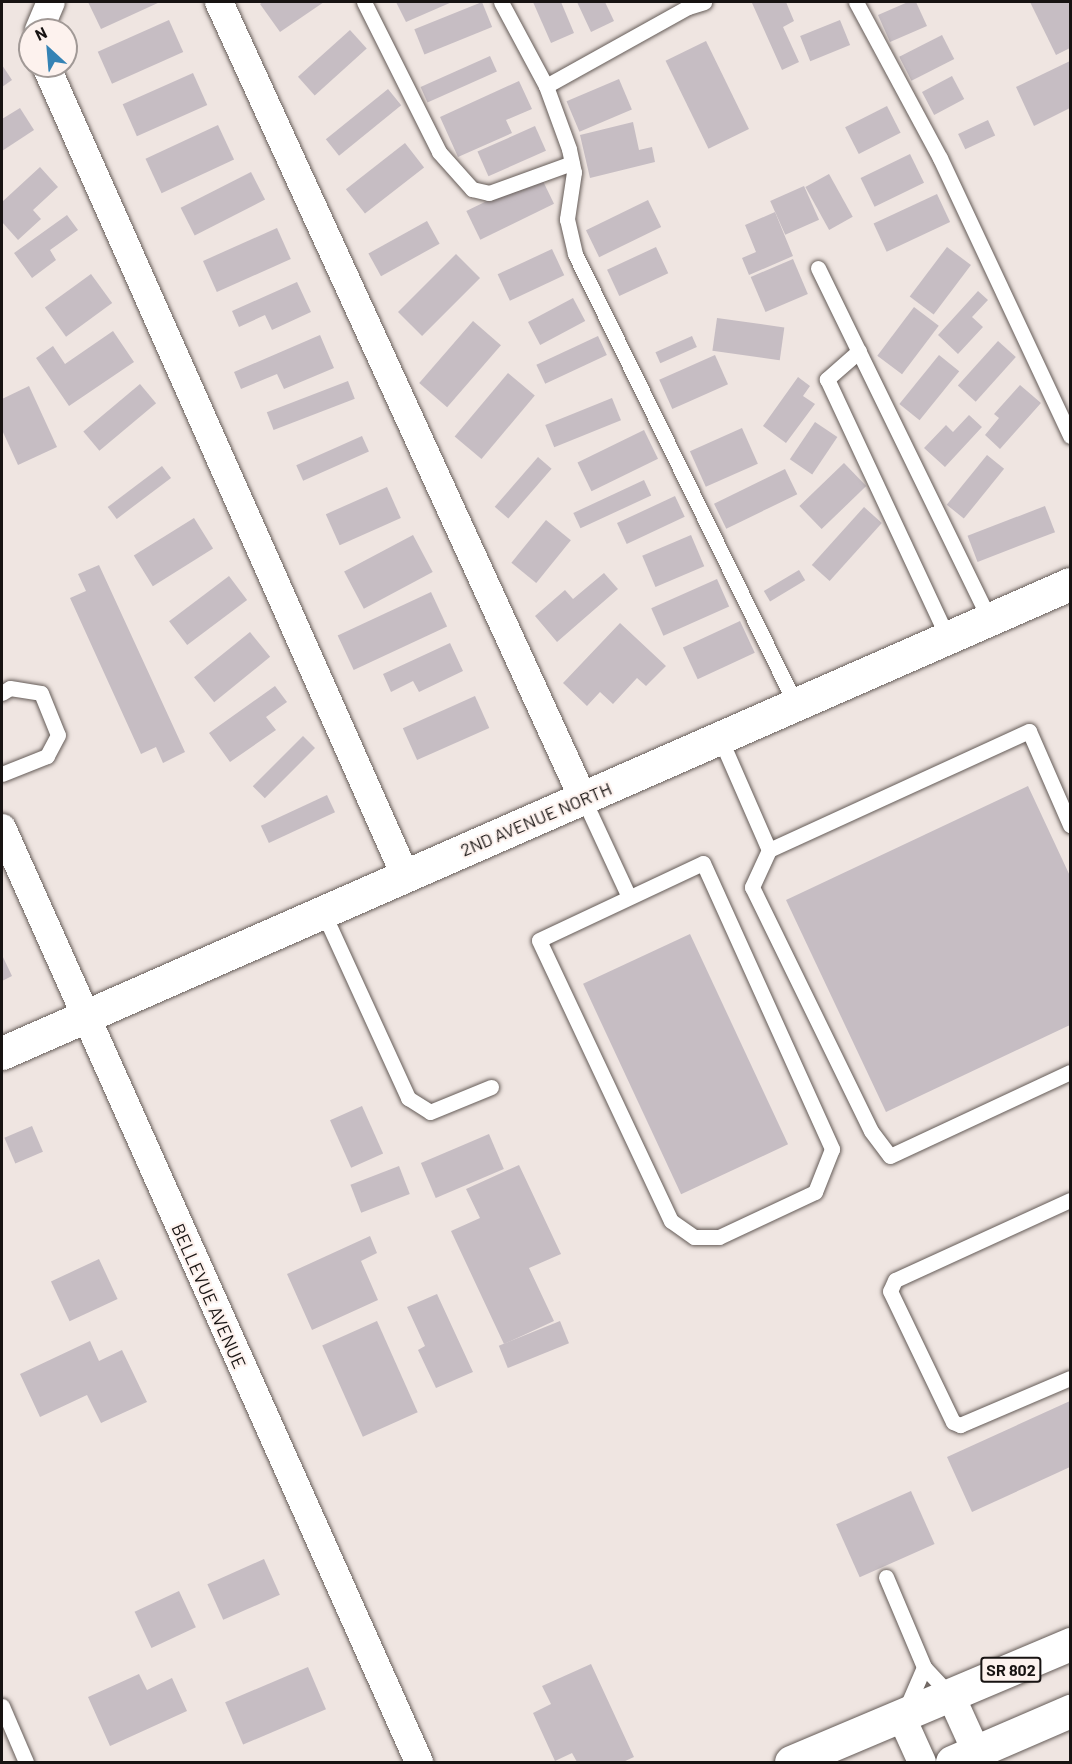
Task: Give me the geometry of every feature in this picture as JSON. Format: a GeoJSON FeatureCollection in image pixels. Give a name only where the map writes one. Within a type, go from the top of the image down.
{"type":"FeatureCollection","features":[{"type":"Feature","properties":{"kind":"street"},"geometry":{"type":"LineString","coordinates":[[44,18],[51,2]]}},
{"type":"Feature","properties":{"kind":"street"},"geometry":{"type":"LineString","coordinates":[[219,2],[583,798]]}},
{"type":"Feature","properties":{"kind":"street"},"geometry":{"type":"LineString","coordinates":[[51,78],[405,875]]}},
{"type":"Feature","properties":{"kind":"street","name":"2ND AVENUE NORTH"},"geometry":{"type":"LineString","coordinates":[[2,1053],[1071,584]]}},
{"type":"Feature","properties":{"kind":"street","name":"BELLEVUE AVENUE"},"geometry":{"type":"LineString","coordinates":[[2,828],[419,1762]]}},
{"type":"Feature","properties":{"kind":"street","name":"SR 802"},"geometry":{"type":"LineString","coordinates":[[791,1762],[902,1718],[1071,1644]]}},
{"type":"Feature","properties":{"kind":"street"},"geometry":{"type":"LineString","coordinates":[[951,1696],[969,1759],[1071,1711]]}},
{"type":"Feature","properties":{"kind":"street"},"geometry":{"type":"LineString","coordinates":[[902,1718],[922,1762]]}},
{"type":"Feature","properties":{"kind":"lane"},"geometry":{"type":"LineString","coordinates":[[364,2],[439,152],[472,189],[489,194],[572,163]]}},
{"type":"Feature","properties":{"kind":"lane"},"geometry":{"type":"LineString","coordinates":[[501,2],[546,86],[572,163],[567,219],[575,254],[796,705]]}},
{"type":"Feature","properties":{"kind":"lane"},"geometry":{"type":"LineString","coordinates":[[546,86],[687,7],[704,2]]}},
{"type":"Feature","properties":{"kind":"lane"},"geometry":{"type":"LineString","coordinates":[[856,2],[940,158],[1071,436]]}},
{"type":"Feature","properties":{"kind":"lane"},"geometry":{"type":"LineString","coordinates":[[818,268],[990,620]]}},
{"type":"Feature","properties":{"kind":"lane"},"geometry":{"type":"LineString","coordinates":[[859,351],[827,378],[948,638]]}},
{"type":"Feature","properties":{"kind":"lane"},"geometry":{"type":"LineString","coordinates":[[2,693],[10,688],[41,693],[58,735],[47,756],[2,774]]}},
{"type":"Feature","properties":{"kind":"lane"},"geometry":{"type":"LineString","coordinates":[[1071,825],[1029,731],[769,850],[752,887],[871,1131],[890,1156],[1071,1072]]}},
{"type":"Feature","properties":{"kind":"lane"},"geometry":{"type":"LineString","coordinates":[[720,738],[769,850]]}},
{"type":"Feature","properties":{"kind":"lane"},"geometry":{"type":"LineString","coordinates":[[583,798],[629,897]]}},
{"type":"Feature","properties":{"kind":"lane"},"geometry":{"type":"LineString","coordinates":[[703,862],[832,1149],[815,1192],[719,1237],[694,1237],[671,1221],[539,940],[629,897],[703,862]]}},
{"type":"Feature","properties":{"kind":"lane"},"geometry":{"type":"LineString","coordinates":[[323,912],[408,1098],[430,1112],[491,1087]]}},
{"type":"Feature","properties":{"kind":"lane"},"geometry":{"type":"LineString","coordinates":[[1071,1200],[895,1280],[890,1291],[953,1422],[960,1425],[1071,1378]]}},
{"type":"Feature","properties":{"kind":"lane"},"geometry":{"type":"LineString","coordinates":[[886,1577],[924,1667],[951,1696]]}},
{"type":"Feature","properties":{"kind":"lane"},"geometry":{"type":"LineString","coordinates":[[902,1718],[924,1667]]}},
{"type":"Feature","properties":{"kind":"lane"},"geometry":{"type":"LineString","coordinates":[[2,1706],[26,1762]]}},
{"type":"Feature","properties":{"kind":"building"},"geometry":{"type":"Polygon","coordinates":[[[88,2],[160,2],[101,29],[88,2]]]}},
{"type":"Feature","properties":{"kind":"building"},"geometry":{"type":"Polygon","coordinates":[[[263,2],[324,2],[280,32],[260,4],[263,2]]]}},
{"type":"Feature","properties":{"kind":"building"},"geometry":{"type":"Polygon","coordinates":[[[396,2],[452,2],[406,22],[396,2]]]}},
{"type":"Feature","properties":{"kind":"building"},"geometry":{"type":"Polygon","coordinates":[[[482,2],[492,27],[424,54],[414,29],[482,2]]]}},
{"type":"Feature","properties":{"kind":"building"},"geometry":{"type":"Polygon","coordinates":[[[533,2],[561,2],[574,33],[551,43],[533,2]]]}},
{"type":"Feature","properties":{"kind":"building"},"geometry":{"type":"Polygon","coordinates":[[[577,2],[605,2],[614,21],[591,32],[577,2]]]}},
{"type":"Feature","properties":{"kind":"building"},"geometry":{"type":"Polygon","coordinates":[[[786,2],[794,21],[783,27],[799,62],[782,70],[752,3],[786,2]]]}},
{"type":"Feature","properties":{"kind":"building"},"geometry":{"type":"Polygon","coordinates":[[[908,2],[916,2],[927,26],[890,42],[878,15],[908,2]]]}},
{"type":"Feature","properties":{"kind":"building"},"geometry":{"type":"Polygon","coordinates":[[[1030,2],[1070,2],[1070,48],[1056,55],[1030,2]]]}},
{"type":"Feature","properties":{"kind":"building"},"geometry":{"type":"Polygon","coordinates":[[[169,20],[183,52],[112,84],[98,52],[169,20]]]}},
{"type":"Feature","properties":{"kind":"building"},"geometry":{"type":"Polygon","coordinates":[[[840,20],[850,45],[810,61],[800,36],[840,20]]]}},
{"type":"Feature","properties":{"kind":"building"},"geometry":{"type":"Polygon","coordinates":[[[350,30],[367,49],[315,95],[298,77],[350,30]]]}},
{"type":"Feature","properties":{"kind":"building"},"geometry":{"type":"Polygon","coordinates":[[[942,35],[954,59],[911,81],[899,57],[942,35]]]}},
{"type":"Feature","properties":{"kind":"building"},"geometry":{"type":"Polygon","coordinates":[[[706,41],[749,129],[709,149],[666,61],[706,41]]]}},
{"type":"Feature","properties":{"kind":"building"},"geometry":{"type":"Polygon","coordinates":[[[490,56],[497,72],[427,102],[421,87],[490,56]]]}},
{"type":"Feature","properties":{"kind":"building"},"geometry":{"type":"Polygon","coordinates":[[[1070,61],[1070,108],[1034,126],[1016,87],[1070,61]]]}},
{"type":"Feature","properties":{"kind":"building"},"geometry":{"type":"Polygon","coordinates":[[[2,65],[12,80],[2,87],[2,65]]]}},
{"type":"Feature","properties":{"kind":"building"},"geometry":{"type":"Polygon","coordinates":[[[193,73],[207,105],[137,136],[123,104],[193,73]]]}},
{"type":"Feature","properties":{"kind":"building"},"geometry":{"type":"Polygon","coordinates":[[[952,76],[964,99],[934,115],[922,92],[952,76]]]}},
{"type":"Feature","properties":{"kind":"building"},"geometry":{"type":"Polygon","coordinates":[[[619,79],[632,109],[579,132],[567,101],[619,79]]]}},
{"type":"Feature","properties":{"kind":"building"},"geometry":{"type":"Polygon","coordinates":[[[519,81],[532,109],[506,120],[512,133],[458,157],[440,117],[519,81]]]}},
{"type":"Feature","properties":{"kind":"building"},"geometry":{"type":"Polygon","coordinates":[[[388,89],[401,105],[339,156],[326,139],[388,89]]]}},
{"type":"Feature","properties":{"kind":"building"},"geometry":{"type":"Polygon","coordinates":[[[887,106],[901,133],[859,154],[845,127],[887,106]]]}},
{"type":"Feature","properties":{"kind":"building"},"geometry":{"type":"Polygon","coordinates":[[[20,108],[34,130],[2,151],[2,119],[20,108]]]}},
{"type":"Feature","properties":{"kind":"building"},"geometry":{"type":"Polygon","coordinates":[[[988,120],[995,135],[965,149],[958,134],[988,120]]]}},
{"type":"Feature","properties":{"kind":"building"},"geometry":{"type":"Polygon","coordinates":[[[633,122],[639,150],[652,147],[655,162],[590,178],[580,135],[633,122]]]}},
{"type":"Feature","properties":{"kind":"building"},"geometry":{"type":"Polygon","coordinates":[[[218,125],[234,159],[162,193],[145,159],[218,125]]]}},
{"type":"Feature","properties":{"kind":"building"},"geometry":{"type":"Polygon","coordinates":[[[535,126],[546,151],[488,176],[477,152],[535,126]]]}},
{"type":"Feature","properties":{"kind":"building"},"geometry":{"type":"Polygon","coordinates":[[[405,143],[424,167],[365,214],[346,189],[405,143]]]}},
{"type":"Feature","properties":{"kind":"building"},"geometry":{"type":"Polygon","coordinates":[[[910,154],[924,183],[875,207],[861,178],[910,154]]]}},
{"type":"Feature","properties":{"kind":"building"},"geometry":{"type":"Polygon","coordinates":[[[40,167],[58,187],[33,210],[41,219],[18,240],[2,222],[2,202],[40,167]]]}},
{"type":"Feature","properties":{"kind":"building"},"geometry":{"type":"Polygon","coordinates":[[[251,172],[265,200],[195,235],[181,208],[251,172]]]}},
{"type":"Feature","properties":{"kind":"building"},"geometry":{"type":"Polygon","coordinates":[[[829,174],[853,217],[829,230],[805,187],[829,174]]]}},
{"type":"Feature","properties":{"kind":"building"},"geometry":{"type":"Polygon","coordinates":[[[540,175],[554,204],[480,240],[466,211],[540,175]]]}},
{"type":"Feature","properties":{"kind":"building"},"geometry":{"type":"Polygon","coordinates":[[[804,186],[819,220],[785,235],[770,201],[804,186]]]}},
{"type":"Feature","properties":{"kind":"building"},"geometry":{"type":"Polygon","coordinates":[[[937,194],[950,222],[887,252],[874,224],[937,194]]]}},
{"type":"Feature","properties":{"kind":"building"},"geometry":{"type":"Polygon","coordinates":[[[648,200],[661,227],[599,257],[586,230],[648,200]]]}},
{"type":"Feature","properties":{"kind":"building"},"geometry":{"type":"Polygon","coordinates":[[[775,212],[793,256],[749,275],[742,258],[756,252],[745,225],[775,212]]]}},
{"type":"Feature","properties":{"kind":"building"},"geometry":{"type":"Polygon","coordinates":[[[67,215],[78,230],[50,250],[56,260],[32,278],[14,253],[67,215]]]}},
{"type":"Feature","properties":{"kind":"building"},"geometry":{"type":"Polygon","coordinates":[[[427,221],[440,244],[381,276],[368,253],[427,221]]]}},
{"type":"Feature","properties":{"kind":"building"},"geometry":{"type":"Polygon","coordinates":[[[277,228],[291,259],[217,292],[203,261],[277,228]]]}},
{"type":"Feature","properties":{"kind":"building"},"geometry":{"type":"Polygon","coordinates":[[[656,247],[668,273],[619,296],[607,270],[656,247]]]}},
{"type":"Feature","properties":{"kind":"building"},"geometry":{"type":"Polygon","coordinates":[[[947,247],[971,265],[934,315],[910,297],[947,247]]]}},
{"type":"Feature","properties":{"kind":"building"},"geometry":{"type":"Polygon","coordinates":[[[552,249],[564,275],[510,301],[498,274],[552,249]]]}},
{"type":"Feature","properties":{"kind":"building"},"geometry":{"type":"Polygon","coordinates":[[[456,254],[480,278],[422,336],[398,312],[456,254]]]}},
{"type":"Feature","properties":{"kind":"building"},"geometry":{"type":"Polygon","coordinates":[[[793,259],[808,294],[766,312],[751,277],[793,259]]]}},
{"type":"Feature","properties":{"kind":"building"},"geometry":{"type":"Polygon","coordinates":[[[91,274],[112,303],[66,337],[45,308],[91,274]]]}},
{"type":"Feature","properties":{"kind":"building"},"geometry":{"type":"Polygon","coordinates":[[[297,282],[311,312],[272,330],[265,315],[239,327],[232,311],[297,282]]]}},
{"type":"Feature","properties":{"kind":"building"},"geometry":{"type":"Polygon","coordinates":[[[978,291],[988,300],[972,317],[983,327],[958,354],[938,335],[978,291]]]}},
{"type":"Feature","properties":{"kind":"building"},"geometry":{"type":"Polygon","coordinates":[[[573,298],[585,321],[540,345],[528,322],[573,298]]]}},
{"type":"Feature","properties":{"kind":"building"},"geometry":{"type":"Polygon","coordinates":[[[914,307],[939,326],[902,374],[877,356],[914,307]]]}},
{"type":"Feature","properties":{"kind":"building"},"geometry":{"type":"Polygon","coordinates":[[[717,318],[784,327],[780,360],[712,351],[717,318]]]}},
{"type":"Feature","properties":{"kind":"building"},"geometry":{"type":"Polygon","coordinates":[[[473,321],[501,345],[447,407],[419,383],[473,321]]]}},
{"type":"Feature","properties":{"kind":"building"},"geometry":{"type":"Polygon","coordinates":[[[113,331],[134,362],[69,406],[36,358],[53,346],[65,364],[113,331]]]}},
{"type":"Feature","properties":{"kind":"building"},"geometry":{"type":"Polygon","coordinates":[[[320,335],[334,368],[284,389],[277,374],[241,389],[234,372],[320,335]]]}},
{"type":"Feature","properties":{"kind":"building"},"geometry":{"type":"Polygon","coordinates":[[[598,336],[607,355],[545,384],[536,365],[598,336]]]}},
{"type":"Feature","properties":{"kind":"building"},"geometry":{"type":"Polygon","coordinates":[[[692,336],[697,347],[660,363],[655,352],[692,336]]]}},
{"type":"Feature","properties":{"kind":"building"},"geometry":{"type":"Polygon","coordinates":[[[998,341],[1016,357],[976,402],[958,386],[998,341]]]}},
{"type":"Feature","properties":{"kind":"building"},"geometry":{"type":"Polygon","coordinates":[[[715,355],[728,384],[672,409],[659,380],[715,355]]]}},
{"type":"Feature","properties":{"kind":"building"},"geometry":{"type":"Polygon","coordinates":[[[939,355],[959,371],[920,420],[899,404],[939,355]]]}},
{"type":"Feature","properties":{"kind":"building"},"geometry":{"type":"Polygon","coordinates":[[[508,373],[535,395],[481,459],[455,437],[508,373]]]}},
{"type":"Feature","properties":{"kind":"building"},"geometry":{"type":"Polygon","coordinates":[[[798,377],[810,386],[803,396],[815,404],[786,443],[763,426],[798,377]]]}},
{"type":"Feature","properties":{"kind":"building"},"geometry":{"type":"Polygon","coordinates":[[[348,381],[355,399],[274,430],[267,412],[348,381]]]}},
{"type":"Feature","properties":{"kind":"building"},"geometry":{"type":"Polygon","coordinates":[[[140,384],[156,403],[99,451],[83,432],[140,384]]]}},
{"type":"Feature","properties":{"kind":"building"},"geometry":{"type":"Polygon","coordinates":[[[1020,385],[1041,403],[1000,449],[985,435],[999,418],[994,414],[1020,385]]]}},
{"type":"Feature","properties":{"kind":"building"},"geometry":{"type":"Polygon","coordinates":[[[29,386],[57,447],[18,465],[2,430],[2,399],[29,386]]]}},
{"type":"Feature","properties":{"kind":"building"},"geometry":{"type":"Polygon","coordinates":[[[612,398],[621,420],[554,447],[545,425],[612,398]]]}},
{"type":"Feature","properties":{"kind":"building"},"geometry":{"type":"Polygon","coordinates":[[[969,415],[982,427],[945,467],[924,448],[946,425],[953,432],[969,415]]]}},
{"type":"Feature","properties":{"kind":"building"},"geometry":{"type":"Polygon","coordinates":[[[815,422],[837,437],[812,474],[790,459],[815,422]]]}},
{"type":"Feature","properties":{"kind":"building"},"geometry":{"type":"Polygon","coordinates":[[[742,428],[758,464],[706,487],[690,451],[742,428]]]}},
{"type":"Feature","properties":{"kind":"building"},"geometry":{"type":"Polygon","coordinates":[[[644,430],[658,459],[592,491],[577,462],[644,430]]]}},
{"type":"Feature","properties":{"kind":"building"},"geometry":{"type":"Polygon","coordinates":[[[362,436],[369,452],[303,481],[296,465],[362,436]]]}},
{"type":"Feature","properties":{"kind":"building"},"geometry":{"type":"Polygon","coordinates":[[[987,455],[1004,469],[964,519],[947,505],[987,455]]]}},
{"type":"Feature","properties":{"kind":"building"},"geometry":{"type":"Polygon","coordinates":[[[538,457],[552,469],[508,519],[495,507],[538,457]]]}},
{"type":"Feature","properties":{"kind":"building"},"geometry":{"type":"Polygon","coordinates":[[[844,463],[866,486],[822,529],[799,506],[844,463]]]}},
{"type":"Feature","properties":{"kind":"building"},"geometry":{"type":"Polygon","coordinates":[[[162,466],[171,478],[117,519],[108,507],[162,466]]]}},
{"type":"Feature","properties":{"kind":"building"},"geometry":{"type":"Polygon","coordinates":[[[785,469],[797,494],[726,529],[714,504],[785,469]]]}},
{"type":"Feature","properties":{"kind":"building"},"geometry":{"type":"Polygon","coordinates":[[[644,480],[651,495],[580,528],[573,513],[644,480]]]}},
{"type":"Feature","properties":{"kind":"building"},"geometry":{"type":"Polygon","coordinates":[[[387,487],[401,518],[340,545],[326,514],[387,487]]]}},
{"type":"Feature","properties":{"kind":"building"},"geometry":{"type":"Polygon","coordinates":[[[675,496],[685,517],[627,544],[617,523],[675,496]]]}},
{"type":"Feature","properties":{"kind":"building"},"geometry":{"type":"Polygon","coordinates":[[[1045,506],[1055,532],[978,562],[968,536],[1045,506]]]}},
{"type":"Feature","properties":{"kind":"building"},"geometry":{"type":"Polygon","coordinates":[[[864,507],[882,523],[830,581],[812,565],[864,507]]]}},
{"type":"Feature","properties":{"kind":"building"},"geometry":{"type":"Polygon","coordinates":[[[194,518],[213,549],[153,586],[134,556],[194,518]]]}},
{"type":"Feature","properties":{"kind":"building"},"geometry":{"type":"Polygon","coordinates":[[[546,520],[571,540],[536,583],[511,563],[546,520]]]}},
{"type":"Feature","properties":{"kind":"building"},"geometry":{"type":"Polygon","coordinates":[[[413,535],[433,572],[364,609],[344,572],[413,535]]]}},
{"type":"Feature","properties":{"kind":"building"},"geometry":{"type":"Polygon","coordinates":[[[691,535],[704,566],[655,587],[642,556],[691,535]]]}},
{"type":"Feature","properties":{"kind":"building"},"geometry":{"type":"Polygon","coordinates":[[[99,565],[185,752],[163,763],[156,747],[141,754],[70,598],[86,591],[78,574],[99,565]]]}},
{"type":"Feature","properties":{"kind":"building"},"geometry":{"type":"Polygon","coordinates":[[[799,570],[805,580],[770,601],[764,591],[799,570]]]}},
{"type":"Feature","properties":{"kind":"building"},"geometry":{"type":"Polygon","coordinates":[[[604,573],[618,589],[557,642],[535,616],[565,590],[573,599],[604,573]]]}},
{"type":"Feature","properties":{"kind":"building"},"geometry":{"type":"Polygon","coordinates":[[[229,576],[247,600],[187,645],[169,621],[229,576]]]}},
{"type":"Feature","properties":{"kind":"building"},"geometry":{"type":"Polygon","coordinates":[[[717,579],[729,606],[663,636],[651,608],[717,579]]]}},
{"type":"Feature","properties":{"kind":"building"},"geometry":{"type":"Polygon","coordinates":[[[431,592],[447,626],[354,670],[338,636],[431,592]]]}},
{"type":"Feature","properties":{"kind":"building"},"geometry":{"type":"Polygon","coordinates":[[[740,621],[755,653],[698,679],[683,648],[740,621]]]}},
{"type":"Feature","properties":{"kind":"building"},"geometry":{"type":"Polygon","coordinates":[[[620,623],[666,666],[646,686],[637,678],[613,704],[600,692],[587,706],[563,683],[620,623]]]}},
{"type":"Feature","properties":{"kind":"building"},"geometry":{"type":"Polygon","coordinates":[[[250,632],[270,657],[214,702],[194,677],[250,632]]]}},
{"type":"Feature","properties":{"kind":"building"},"geometry":{"type":"Polygon","coordinates":[[[450,643],[463,671],[419,692],[413,681],[391,692],[383,674],[450,643]]]}},
{"type":"Feature","properties":{"kind":"building"},"geometry":{"type":"Polygon","coordinates":[[[275,686],[287,702],[266,717],[276,730],[230,762],[209,733],[275,686]]]}},
{"type":"Feature","properties":{"kind":"building"},"geometry":{"type":"Polygon","coordinates":[[[475,696],[489,728],[417,760],[403,728],[475,696]]]}},
{"type":"Feature","properties":{"kind":"building"},"geometry":{"type":"Polygon","coordinates":[[[303,736],[315,748],[265,798],[253,786],[303,736]]]}},
{"type":"Feature","properties":{"kind":"building"},"geometry":{"type":"Polygon","coordinates":[[[1028,786],[1070,876],[1070,1025],[886,1112],[786,900],[1028,786]]]}},
{"type":"Feature","properties":{"kind":"building"},"geometry":{"type":"Polygon","coordinates":[[[327,795],[335,812],[269,843],[261,826],[327,795]]]}},
{"type":"Feature","properties":{"kind":"building"},"geometry":{"type":"Polygon","coordinates":[[[690,934],[788,1144],[681,1194],[583,984],[690,934]]]}},
{"type":"Feature","properties":{"kind":"building"},"geometry":{"type":"Polygon","coordinates":[[[2,955],[12,976],[2,981],[2,955]]]}},
{"type":"Feature","properties":{"kind":"building"},"geometry":{"type":"Polygon","coordinates":[[[362,1106],[383,1154],[351,1168],[330,1120],[362,1106]]]}},
{"type":"Feature","properties":{"kind":"building"},"geometry":{"type":"Polygon","coordinates":[[[32,1126],[43,1152],[15,1163],[4,1138],[32,1126]]]}},
{"type":"Feature","properties":{"kind":"building"},"geometry":{"type":"Polygon","coordinates":[[[489,1134],[504,1169],[436,1198],[421,1163],[489,1134]]]}},
{"type":"Feature","properties":{"kind":"building"},"geometry":{"type":"Polygon","coordinates":[[[519,1165],[561,1254],[529,1268],[554,1321],[504,1344],[451,1231],[480,1218],[466,1189],[519,1165]]]}},
{"type":"Feature","properties":{"kind":"building"},"geometry":{"type":"Polygon","coordinates":[[[399,1166],[410,1194],[361,1213],[350,1185],[399,1166]]]}},
{"type":"Feature","properties":{"kind":"building"},"geometry":{"type":"Polygon","coordinates":[[[370,1236],[377,1253],[361,1261],[378,1300],[312,1330],[287,1274],[370,1236]]]}},
{"type":"Feature","properties":{"kind":"building"},"geometry":{"type":"Polygon","coordinates":[[[99,1259],[118,1299],[70,1321],[51,1281],[99,1259]]]}},
{"type":"Feature","properties":{"kind":"building"},"geometry":{"type":"Polygon","coordinates":[[[437,1294],[473,1372],[436,1388],[418,1350],[425,1346],[407,1307],[437,1294]]]}},
{"type":"Feature","properties":{"kind":"building"},"geometry":{"type":"Polygon","coordinates":[[[377,1321],[418,1412],[363,1437],[322,1345],[377,1321]]]}},
{"type":"Feature","properties":{"kind":"building"},"geometry":{"type":"Polygon","coordinates":[[[560,1321],[569,1343],[508,1368],[499,1346],[560,1321]]]}},
{"type":"Feature","properties":{"kind":"building"},"geometry":{"type":"Polygon","coordinates":[[[90,1341],[99,1361],[122,1350],[147,1402],[101,1423],[87,1395],[40,1417],[20,1374],[90,1341]]]}},
{"type":"Feature","properties":{"kind":"building"},"geometry":{"type":"Polygon","coordinates":[[[1070,1401],[1070,1467],[972,1512],[947,1457],[1070,1401]]]}},
{"type":"Feature","properties":{"kind":"building"},"geometry":{"type":"Polygon","coordinates":[[[911,1491],[935,1544],[860,1577],[836,1524],[911,1491]]]}},
{"type":"Feature","properties":{"kind":"building"},"geometry":{"type":"Polygon","coordinates":[[[264,1559],[280,1595],[223,1620],[207,1584],[264,1559]]]}},
{"type":"Feature","properties":{"kind":"building"},"geometry":{"type":"Polygon","coordinates":[[[179,1591],[196,1627],[151,1648],[135,1612],[179,1591]]]}},
{"type":"Feature","properties":{"kind":"building"},"geometry":{"type":"Polygon","coordinates":[[[591,1664],[634,1757],[623,1762],[577,1762],[572,1753],[555,1761],[533,1713],[551,1704],[542,1686],[591,1664]]]}},
{"type":"Feature","properties":{"kind":"building"},"geometry":{"type":"Polygon","coordinates":[[[308,1667],[326,1709],[243,1745],[225,1702],[308,1667]]]}},
{"type":"Feature","properties":{"kind":"building"},"geometry":{"type":"Polygon","coordinates":[[[139,1674],[147,1690],[172,1678],[187,1711],[110,1746],[88,1697],[139,1674]]]}}]}
